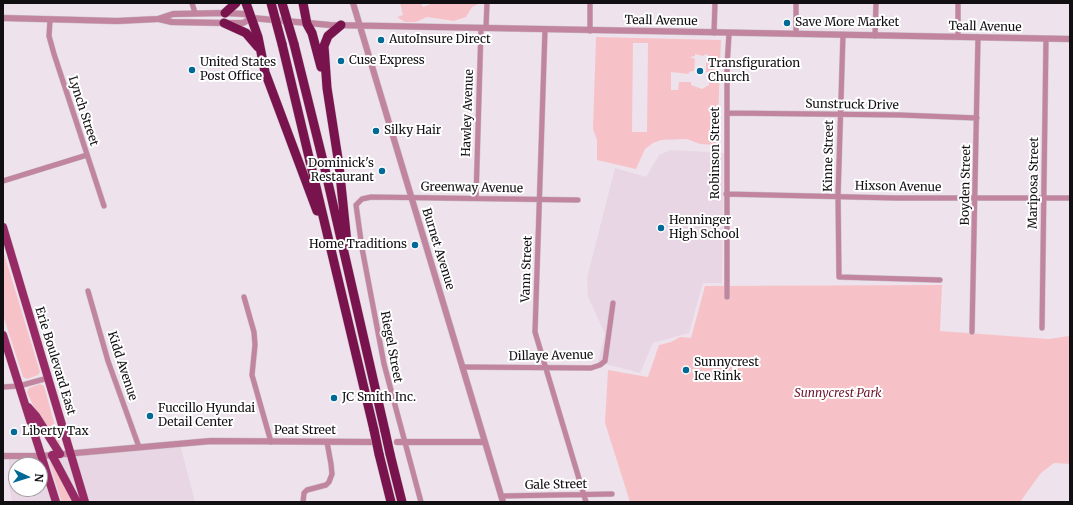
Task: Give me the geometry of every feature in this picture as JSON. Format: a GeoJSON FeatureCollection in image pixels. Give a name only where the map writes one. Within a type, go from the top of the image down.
{"type":"FeatureCollection","features":[{"type":"Feature","properties":{"kind":"highway"},"geometry":{"type":"LineString","coordinates":[[225,13],[236,3]]}},
{"type":"Feature","properties":{"kind":"highway"},"geometry":{"type":"LineString","coordinates":[[246,3],[258,37],[259,50],[265,72],[308,184],[334,266]]}},
{"type":"Feature","properties":{"kind":"highway"},"geometry":{"type":"LineString","coordinates":[[272,3],[391,502]]}},
{"type":"Feature","properties":{"kind":"highway"},"geometry":{"type":"LineString","coordinates":[[282,3],[294,44],[351,280],[402,502]]}},
{"type":"Feature","properties":{"kind":"highway"},"geometry":{"type":"LineString","coordinates":[[303,3],[307,24],[312,34],[327,88]]}},
{"type":"Feature","properties":{"kind":"highway"},"geometry":{"type":"LineString","coordinates":[[224,23],[246,33],[259,50]]}},
{"type":"Feature","properties":{"kind":"highway"},"geometry":{"type":"LineString","coordinates":[[341,25],[328,36],[324,46],[327,88],[339,165],[351,280]]}},
{"type":"Feature","properties":{"kind":"main road","name":"Erie Boulevard East"},"geometry":{"type":"LineString","coordinates":[[3,227],[85,502]]}},
{"type":"Feature","properties":{"kind":"main road"},"geometry":{"type":"LineString","coordinates":[[3,335],[56,502]]}},
{"type":"Feature","properties":{"kind":"main road"},"geometry":{"type":"LineString","coordinates":[[25,403],[36,416],[56,455],[77,502]]}},
{"type":"Feature","properties":{"kind":"street"},"geometry":{"type":"LineString","coordinates":[[192,3],[194,13]]}},
{"type":"Feature","properties":{"kind":"street","name":"Burnet Avenue"},"geometry":{"type":"LineString","coordinates":[[353,3],[502,499]]}},
{"type":"Feature","properties":{"kind":"street","name":"Hawley Avenue"},"geometry":{"type":"LineString","coordinates":[[476,198],[486,3]]}},
{"type":"Feature","properties":{"kind":"street"},"geometry":{"type":"LineString","coordinates":[[590,3],[590,31]]}},
{"type":"Feature","properties":{"kind":"street"},"geometry":{"type":"LineString","coordinates":[[714,34],[715,3]]}},
{"type":"Feature","properties":{"kind":"street"},"geometry":{"type":"LineString","coordinates":[[796,3],[796,34]]}},
{"type":"Feature","properties":{"kind":"street"},"geometry":{"type":"LineString","coordinates":[[875,36],[876,3]]}},
{"type":"Feature","properties":{"kind":"street"},"geometry":{"type":"LineString","coordinates":[[958,3],[958,37]]}},
{"type":"Feature","properties":{"kind":"street","name":"Teall Avenue"},"geometry":{"type":"LineString","coordinates":[[158,19],[173,14],[225,13],[245,14],[252,18],[307,24],[360,26],[714,34],[1070,39]]}},
{"type":"Feature","properties":{"kind":"street","name":"Teall Avenue"},"geometry":{"type":"LineString","coordinates":[[3,18],[117,21],[158,19],[172,22],[243,23],[252,18]]}},
{"type":"Feature","properties":{"kind":"street","name":"Lynch Street"},"geometry":{"type":"LineString","coordinates":[[50,20],[49,36],[54,54],[104,206]]}},
{"type":"Feature","properties":{"kind":"street","name":"Vann Street"},"geometry":{"type":"LineString","coordinates":[[545,30],[535,332],[547,367],[586,502]]}},
{"type":"Feature","properties":{"kind":"street","name":"Robinson Street"},"geometry":{"type":"LineString","coordinates":[[727,297],[726,194],[729,34]]}},
{"type":"Feature","properties":{"kind":"street","name":"Kinne Street"},"geometry":{"type":"LineString","coordinates":[[843,35],[838,196],[839,277],[940,280]]}},
{"type":"Feature","properties":{"kind":"street","name":"Boyden Street"},"geometry":{"type":"LineString","coordinates":[[972,332],[978,37]]}},
{"type":"Feature","properties":{"kind":"street","name":"Mariposa Street"},"geometry":{"type":"LineString","coordinates":[[1042,328],[1046,39]]}},
{"type":"Feature","properties":{"kind":"street","name":"Sunstruck Drive"},"geometry":{"type":"LineString","coordinates":[[727,113],[977,118]]}},
{"type":"Feature","properties":{"kind":"street"},"geometry":{"type":"LineString","coordinates":[[3,181],[87,155]]}},
{"type":"Feature","properties":{"kind":"street","name":"Hixson Avenue"},"geometry":{"type":"LineString","coordinates":[[726,194],[1070,198]]}},
{"type":"Feature","properties":{"kind":"street","name":"Greenway Avenue"},"geometry":{"type":"LineString","coordinates":[[365,198],[411,197],[578,200]]}},
{"type":"Feature","properties":{"kind":"street","name":"Riegel Street"},"geometry":{"type":"LineString","coordinates":[[365,198],[356,205],[356,214],[384,364],[421,502]]}},
{"type":"Feature","properties":{"kind":"street","name":"Kidd Avenue"},"geometry":{"type":"LineString","coordinates":[[88,291],[108,361],[138,447]]}},
{"type":"Feature","properties":{"kind":"street"},"geometry":{"type":"LineString","coordinates":[[244,297],[254,332],[255,345],[252,375],[271,442]]}},
{"type":"Feature","properties":{"kind":"street","name":"Dillaye Avenue"},"geometry":{"type":"LineString","coordinates":[[462,367],[592,368],[603,363],[606,354],[613,303]]}},
{"type":"Feature","properties":{"kind":"street"},"geometry":{"type":"LineString","coordinates":[[3,387],[19,386],[48,378]]}},
{"type":"Feature","properties":{"kind":"street","name":"Peat Street"},"geometry":{"type":"LineString","coordinates":[[3,456],[56,455],[211,441],[372,442]]}},
{"type":"Feature","properties":{"kind":"street"},"geometry":{"type":"LineString","coordinates":[[303,502],[304,493],[307,490],[326,485],[329,482],[332,474],[327,442]]}},
{"type":"Feature","properties":{"kind":"street"},"geometry":{"type":"LineString","coordinates":[[396,442],[485,442]]}},
{"type":"Feature","properties":{"kind":"street","name":"Gale Street"},"geometry":{"type":"LineString","coordinates":[[502,499],[584,494],[612,494]]}},
{"type":"Feature","properties":{"kind":"shaded area","name":"Henninger High School"},"geometry":{"type":"Polygon","coordinates":[[[671,150],[724,153],[722,283],[703,283],[689,333],[653,343],[640,373],[598,362],[605,334],[588,297],[587,278],[615,168],[646,177],[659,155],[671,150]]]}},
{"type":"Feature","properties":{"kind":"shaded area"},"geometry":{"type":"Polygon","coordinates":[[[180,444],[195,502],[12,502],[11,497],[48,497],[48,457],[9,457],[180,444]]]}},
{"type":"Feature","properties":{"kind":"green space"},"geometry":{"type":"Polygon","coordinates":[[[400,3],[421,3],[423,7],[433,3],[480,3],[472,7],[466,17],[454,21],[427,17],[416,22],[405,22],[397,17],[403,15],[400,3]]]}},
{"type":"Feature","properties":{"kind":"green space"},"geometry":{"type":"Polygon","coordinates":[[[596,37],[721,40],[717,145],[700,144],[687,139],[661,140],[653,143],[645,149],[636,169],[597,160],[597,140],[593,129],[596,37]],[[633,43],[632,132],[647,132],[648,43],[633,43]],[[695,54],[695,56],[690,57],[695,59],[694,71],[689,72],[689,74],[671,72],[671,90],[678,90],[679,82],[691,82],[691,85],[702,89],[709,85],[709,82],[713,82],[714,77],[712,77],[709,72],[706,72],[706,59],[709,56],[706,54],[703,56],[695,54]]]}},
{"type":"Feature","properties":{"kind":"green space"},"geometry":{"type":"Polygon","coordinates":[[[3,250],[40,372],[38,375],[27,379],[23,377],[3,315],[3,250]]]}},
{"type":"Feature","properties":{"kind":"green space","name":"Sunnycrest Park"},"geometry":{"type":"Polygon","coordinates":[[[942,285],[940,331],[1049,339],[1069,336],[1070,325],[1070,464],[1054,463],[1041,473],[1020,502],[630,502],[605,423],[608,370],[648,377],[659,345],[671,342],[680,337],[691,338],[705,286],[942,285]]]}},
{"type":"Feature","properties":{"kind":"green space"},"geometry":{"type":"Polygon","coordinates":[[[40,384],[44,386],[61,448],[33,405],[27,392],[29,388],[40,384]]]}},
{"type":"Feature","properties":{"kind":"green space"},"geometry":{"type":"Polygon","coordinates":[[[53,461],[72,502],[62,502],[50,463],[53,461]]]}},
{"type":"Feature","properties":{"kind":"place","name":"Save More Market"},"geometry":{"type":"Point","coordinates":[787,23]}},
{"type":"Feature","properties":{"kind":"place","name":"AutoInsure Direct"},"geometry":{"type":"Point","coordinates":[381,40]}},
{"type":"Feature","properties":{"kind":"place","name":"Cuse Express"},"geometry":{"type":"Point","coordinates":[341,61]}},
{"type":"Feature","properties":{"kind":"place","name":"United States Post Office"},"geometry":{"type":"Point","coordinates":[192,70]}},
{"type":"Feature","properties":{"kind":"place","name":"Transfiguration Church"},"geometry":{"type":"Point","coordinates":[700,71]}},
{"type":"Feature","properties":{"kind":"place","name":"Silky Hair"},"geometry":{"type":"Point","coordinates":[376,131]}},
{"type":"Feature","properties":{"kind":"place","name":"Dominick's Restaurant"},"geometry":{"type":"Point","coordinates":[382,171]}},
{"type":"Feature","properties":{"kind":"place","name":"Henninger High School"},"geometry":{"type":"Point","coordinates":[661,228]}},
{"type":"Feature","properties":{"kind":"place","name":"Home Traditions"},"geometry":{"type":"Point","coordinates":[415,245]}},
{"type":"Feature","properties":{"kind":"place","name":"Sunnycrest Ice Rink"},"geometry":{"type":"Point","coordinates":[686,370]}},
{"type":"Feature","properties":{"kind":"place","name":"JC Smith Inc."},"geometry":{"type":"Point","coordinates":[334,398]}},
{"type":"Feature","properties":{"kind":"place","name":"Fuccillo Hyundai Detail Center"},"geometry":{"type":"Point","coordinates":[150,416]}},
{"type":"Feature","properties":{"kind":"place","name":"Liberty Tax"},"geometry":{"type":"Point","coordinates":[14,432]}}]}
